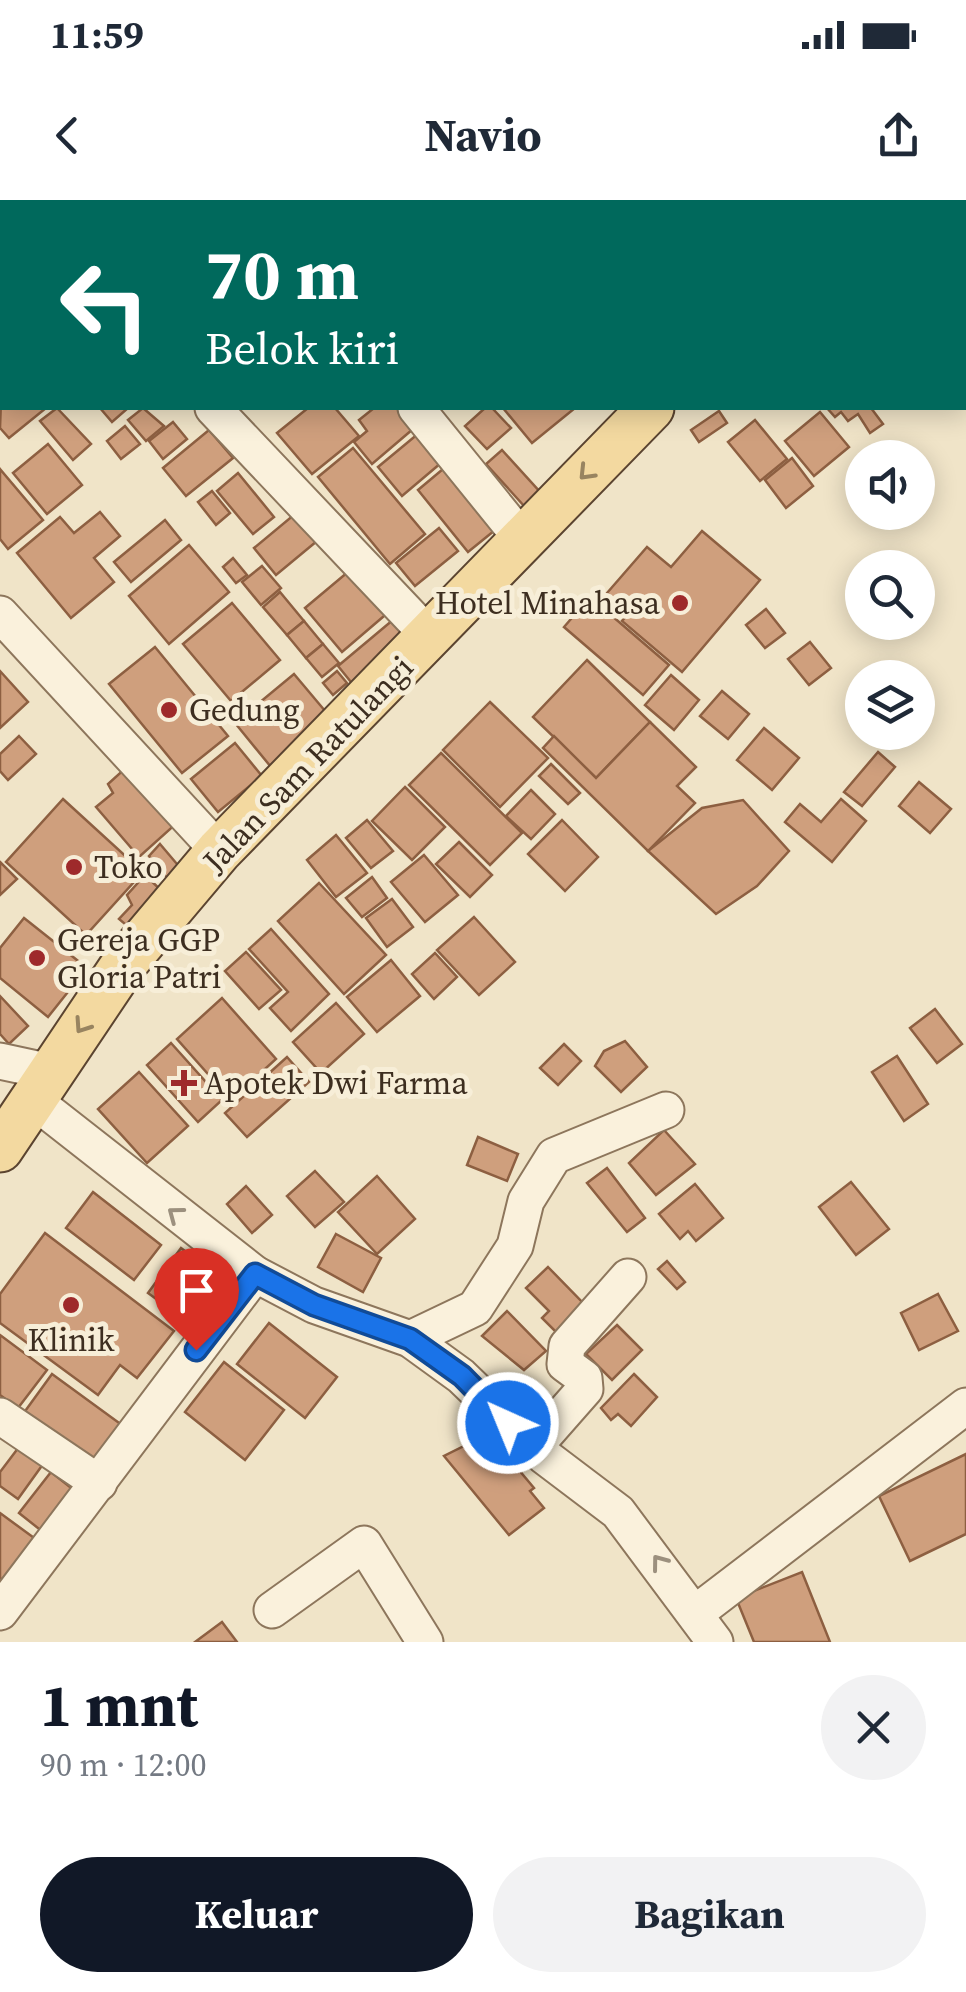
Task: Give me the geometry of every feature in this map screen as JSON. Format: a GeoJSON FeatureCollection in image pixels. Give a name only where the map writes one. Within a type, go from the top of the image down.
{"type":"FeatureCollection","features":[{"type":"Feature","properties":{"kind":"main road","name":"Jalan Sam Ratulangi"},"geometry":{"type":"LineString","coordinates":[[0,1150],[127,960],[219,850],[650,410]]}},
{"type":"Feature","properties":{"kind":"street"},"geometry":{"type":"LineString","coordinates":[[215,410],[430,638]]}},
{"type":"Feature","properties":{"kind":"street"},"geometry":{"type":"LineString","coordinates":[[418,410],[522,539]]}},
{"type":"Feature","properties":{"kind":"street"},"geometry":{"type":"LineString","coordinates":[[0,614],[219,850]]}},
{"type":"Feature","properties":{"kind":"street"},"geometry":{"type":"LineString","coordinates":[[0,1061],[42,1086],[255,1274],[314,1305],[410,1339],[462,1376],[534,1447],[618,1512],[706,1627],[966,1406]]}},
{"type":"Feature","properties":{"kind":"street"},"geometry":{"type":"LineString","coordinates":[[410,1339],[475,1308],[515,1246],[526,1201],[554,1156],[666,1110]]}},
{"type":"Feature","properties":{"kind":"street"},"geometry":{"type":"LineString","coordinates":[[0,1612],[255,1274]]}},
{"type":"Feature","properties":{"kind":"street"},"geometry":{"type":"LineString","coordinates":[[534,1447],[585,1389],[584,1378],[565,1364],[567,1346],[628,1277]]}},
{"type":"Feature","properties":{"kind":"street"},"geometry":{"type":"LineString","coordinates":[[0,1416],[99,1484]]}},
{"type":"Feature","properties":{"kind":"street"},"geometry":{"type":"LineString","coordinates":[[272,1610],[364,1544],[424,1642]]}},
{"type":"Feature","properties":{"kind":"building"},"geometry":{"type":"Polygon","coordinates":[[[1,410],[44,410],[9,438],[0,428],[1,410]]]}},
{"type":"Feature","properties":{"kind":"building"},"geometry":{"type":"Polygon","coordinates":[[[59,410],[91,444],[73,460],[40,421],[59,410]]]}},
{"type":"Feature","properties":{"kind":"building"},"geometry":{"type":"Polygon","coordinates":[[[102,410],[126,410],[112,422],[102,410]]]}},
{"type":"Feature","properties":{"kind":"building"},"geometry":{"type":"Polygon","coordinates":[[[145,410],[164,426],[146,441],[128,420],[145,410]]]}},
{"type":"Feature","properties":{"kind":"building"},"geometry":{"type":"Polygon","coordinates":[[[306,410],[337,410],[359,436],[312,474],[277,433],[306,410]]]}},
{"type":"Feature","properties":{"kind":"building"},"geometry":{"type":"Polygon","coordinates":[[[372,410],[409,410],[420,423],[372,464],[354,442],[367,431],[359,420],[372,410]]]}},
{"type":"Feature","properties":{"kind":"building"},"geometry":{"type":"Polygon","coordinates":[[[483,410],[494,410],[511,428],[487,449],[465,426],[483,410]]]}},
{"type":"Feature","properties":{"kind":"building"},"geometry":{"type":"Polygon","coordinates":[[[505,410],[573,410],[532,443],[505,410]]]}},
{"type":"Feature","properties":{"kind":"building"},"geometry":{"type":"Polygon","coordinates":[[[829,410],[872,410],[883,424],[870,433],[858,414],[848,421],[841,412],[835,417],[829,410]]]}},
{"type":"Feature","properties":{"kind":"building"},"geometry":{"type":"Polygon","coordinates":[[[719,411],[727,423],[699,442],[691,430],[719,411]]]}},
{"type":"Feature","properties":{"kind":"building"},"geometry":{"type":"Polygon","coordinates":[[[820,412],[845,442],[845,450],[814,476],[785,441],[820,412]]]}},
{"type":"Feature","properties":{"kind":"building"},"geometry":{"type":"Polygon","coordinates":[[[755,420],[787,459],[760,481],[728,442],[755,420]]]}},
{"type":"Feature","properties":{"kind":"building"},"geometry":{"type":"Polygon","coordinates":[[[173,422],[187,439],[163,459],[149,441],[173,422]]]}},
{"type":"Feature","properties":{"kind":"building"},"geometry":{"type":"Polygon","coordinates":[[[125,426],[140,444],[121,459],[107,441],[125,426]]]}},
{"type":"Feature","properties":{"kind":"building"},"geometry":{"type":"Polygon","coordinates":[[[425,428],[448,457],[402,496],[378,467],[425,428]]]}},
{"type":"Feature","properties":{"kind":"building"},"geometry":{"type":"Polygon","coordinates":[[[209,430],[233,458],[186,496],[163,468],[209,430]]]}},
{"type":"Feature","properties":{"kind":"building"},"geometry":{"type":"Polygon","coordinates":[[[48,444],[82,485],[47,514],[13,473],[48,444]]]}},
{"type":"Feature","properties":{"kind":"building"},"geometry":{"type":"Polygon","coordinates":[[[353,448],[425,534],[390,564],[318,477],[353,448]]]}},
{"type":"Feature","properties":{"kind":"building"},"geometry":{"type":"Polygon","coordinates":[[[502,450],[541,493],[525,507],[486,464],[502,450]]]}},
{"type":"Feature","properties":{"kind":"building"},"geometry":{"type":"Polygon","coordinates":[[[792,458],[813,486],[786,508],[765,480],[792,458]]]}},
{"type":"Feature","properties":{"kind":"building"},"geometry":{"type":"Polygon","coordinates":[[[449,464],[500,526],[468,552],[418,490],[449,464]]]}},
{"type":"Feature","properties":{"kind":"building"},"geometry":{"type":"Polygon","coordinates":[[[0,469],[43,520],[8,549],[0,539],[0,469]]]}},
{"type":"Feature","properties":{"kind":"building"},"geometry":{"type":"Polygon","coordinates":[[[238,473],[274,517],[253,534],[217,491],[238,473]]]}},
{"type":"Feature","properties":{"kind":"building"},"geometry":{"type":"Polygon","coordinates":[[[212,491],[230,513],[216,525],[198,502],[212,491]]]}},
{"type":"Feature","properties":{"kind":"building"},"geometry":{"type":"Polygon","coordinates":[[[301,509],[323,536],[276,575],[254,548],[301,509]]]}},
{"type":"Feature","properties":{"kind":"building"},"geometry":{"type":"Polygon","coordinates":[[[100,512],[120,536],[94,558],[114,582],[71,618],[17,553],[60,517],[74,533],[100,512]]]}},
{"type":"Feature","properties":{"kind":"building"},"geometry":{"type":"Polygon","coordinates":[[[165,520],[181,540],[131,582],[114,562],[165,520]]]}},
{"type":"Feature","properties":{"kind":"building"},"geometry":{"type":"Polygon","coordinates":[[[439,528],[458,551],[415,586],[396,563],[439,528]]]}},
{"type":"Feature","properties":{"kind":"building","name":"Hotel Minahasa"},"geometry":{"type":"Polygon","coordinates":[[[702,531],[760,580],[682,672],[622,621],[630,612],[607,593],[647,547],[671,567],[702,531]]]}},
{"type":"Feature","properties":{"kind":"building"},"geometry":{"type":"Polygon","coordinates":[[[189,545],[229,592],[169,644],[129,596],[189,545]]]}},
{"type":"Feature","properties":{"kind":"building"},"geometry":{"type":"Polygon","coordinates":[[[233,558],[247,575],[236,583],[223,567],[233,558]]]}},
{"type":"Feature","properties":{"kind":"building"},"geometry":{"type":"Polygon","coordinates":[[[262,566],[281,588],[261,605],[242,582],[262,566]]]}},
{"type":"Feature","properties":{"kind":"building"},"geometry":{"type":"Polygon","coordinates":[[[355,566],[391,610],[342,652],[305,608],[355,566]]]}},
{"type":"Feature","properties":{"kind":"building"},"geometry":{"type":"Polygon","coordinates":[[[280,592],[304,621],[287,635],[263,607],[280,592]]]}},
{"type":"Feature","properties":{"kind":"building"},"geometry":{"type":"Polygon","coordinates":[[[590,597],[669,665],[643,695],[564,627],[590,597]]]}},
{"type":"Feature","properties":{"kind":"building"},"geometry":{"type":"Polygon","coordinates":[[[232,603],[280,660],[231,701],[183,644],[232,603]]]}},
{"type":"Feature","properties":{"kind":"building"},"geometry":{"type":"Polygon","coordinates":[[[766,609],[785,633],[765,648],[746,625],[766,609]]]}},
{"type":"Feature","properties":{"kind":"building"},"geometry":{"type":"Polygon","coordinates":[[[400,614],[417,634],[355,687],[338,666],[400,614]]]}},
{"type":"Feature","properties":{"kind":"building"},"geometry":{"type":"Polygon","coordinates":[[[304,621],[323,644],[306,658],[287,635],[304,621]]]}},
{"type":"Feature","properties":{"kind":"building"},"geometry":{"type":"Polygon","coordinates":[[[810,642],[831,668],[809,685],[788,659],[810,642]]]}},
{"type":"Feature","properties":{"kind":"building"},"geometry":{"type":"Polygon","coordinates":[[[323,644],[339,663],[322,677],[306,658],[323,644]]]}},
{"type":"Feature","properties":{"kind":"building","name":"Gedung"},"geometry":{"type":"Polygon","coordinates":[[[155,647],[228,736],[182,773],[109,684],[155,647]]]}},
{"type":"Feature","properties":{"kind":"building"},"geometry":{"type":"Polygon","coordinates":[[[587,660],[650,722],[596,778],[533,717],[587,660]]]}},
{"type":"Feature","properties":{"kind":"building"},"geometry":{"type":"Polygon","coordinates":[[[0,671],[28,702],[0,728],[0,671]]]}},
{"type":"Feature","properties":{"kind":"building"},"geometry":{"type":"Polygon","coordinates":[[[337,671],[347,683],[333,695],[323,683],[337,671]]]}},
{"type":"Feature","properties":{"kind":"building"},"geometry":{"type":"Polygon","coordinates":[[[294,674],[331,718],[271,767],[235,723],[294,674]]]}},
{"type":"Feature","properties":{"kind":"building"},"geometry":{"type":"Polygon","coordinates":[[[671,675],[699,700],[674,730],[645,705],[671,675]]]}},
{"type":"Feature","properties":{"kind":"building"},"geometry":{"type":"Polygon","coordinates":[[[722,691],[749,714],[728,739],[700,716],[722,691]]]}},
{"type":"Feature","properties":{"kind":"building"},"geometry":{"type":"Polygon","coordinates":[[[490,702],[548,758],[500,807],[443,750],[490,702]]]}},
{"type":"Feature","properties":{"kind":"building"},"geometry":{"type":"Polygon","coordinates":[[[650,722],[696,767],[677,786],[695,803],[648,851],[543,748],[554,736],[596,778],[650,722]]]}},
{"type":"Feature","properties":{"kind":"building"},"geometry":{"type":"Polygon","coordinates":[[[764,728],[799,758],[772,790],[737,760],[764,728]]]}},
{"type":"Feature","properties":{"kind":"building"},"geometry":{"type":"Polygon","coordinates":[[[19,736],[36,754],[8,780],[0,771],[0,754],[19,736]]]}},
{"type":"Feature","properties":{"kind":"building"},"geometry":{"type":"Polygon","coordinates":[[[235,743],[262,776],[218,812],[191,779],[235,743]]]}},
{"type":"Feature","properties":{"kind":"building"},"geometry":{"type":"Polygon","coordinates":[[[878,752],[895,767],[862,806],[844,792],[878,752]]]}},
{"type":"Feature","properties":{"kind":"building"},"geometry":{"type":"Polygon","coordinates":[[[441,753],[522,833],[490,865],[409,785],[441,753]]]}},
{"type":"Feature","properties":{"kind":"building"},"geometry":{"type":"Polygon","coordinates":[[[551,764],[580,793],[568,804],[539,776],[551,764]]]}},
{"type":"Feature","properties":{"kind":"building"},"geometry":{"type":"Polygon","coordinates":[[[129,765],[178,822],[139,857],[96,807],[113,793],[108,784],[129,765]]]}},
{"type":"Feature","properties":{"kind":"building"},"geometry":{"type":"Polygon","coordinates":[[[919,782],[951,809],[930,833],[899,806],[919,782]]]}},
{"type":"Feature","properties":{"kind":"building"},"geometry":{"type":"Polygon","coordinates":[[[405,787],[445,827],[412,860],[372,821],[405,787]]]}},
{"type":"Feature","properties":{"kind":"building"},"geometry":{"type":"Polygon","coordinates":[[[531,790],[555,814],[531,839],[506,816],[531,790]]]}},
{"type":"Feature","properties":{"kind":"building","name":"Toko"},"geometry":{"type":"Polygon","coordinates":[[[63,799],[143,872],[86,935],[6,862],[63,799]]]}},
{"type":"Feature","properties":{"kind":"building"},"geometry":{"type":"Polygon","coordinates":[[[841,799],[866,821],[832,862],[785,822],[800,804],[821,822],[841,799]]]}},
{"type":"Feature","properties":{"kind":"building"},"geometry":{"type":"Polygon","coordinates":[[[743,800],[789,851],[757,886],[716,914],[648,851],[702,808],[743,800]]]}},
{"type":"Feature","properties":{"kind":"building"},"geometry":{"type":"Polygon","coordinates":[[[367,820],[393,851],[371,868],[346,838],[367,820]]]}},
{"type":"Feature","properties":{"kind":"building"},"geometry":{"type":"Polygon","coordinates":[[[562,820],[598,857],[565,891],[528,854],[562,820]]]}},
{"type":"Feature","properties":{"kind":"building"},"geometry":{"type":"Polygon","coordinates":[[[336,835],[367,873],[336,897],[307,860],[336,835]]]}},
{"type":"Feature","properties":{"kind":"building"},"geometry":{"type":"Polygon","coordinates":[[[459,842],[492,875],[470,897],[436,864],[459,842]]]}},
{"type":"Feature","properties":{"kind":"building"},"geometry":{"type":"Polygon","coordinates":[[[160,844],[188,877],[175,888],[149,856],[160,844]]]}},
{"type":"Feature","properties":{"kind":"building"},"geometry":{"type":"Polygon","coordinates":[[[424,855],[458,895],[425,922],[391,882],[424,855]]]}},
{"type":"Feature","properties":{"kind":"building"},"geometry":{"type":"Polygon","coordinates":[[[0,862],[17,879],[0,895],[0,862]]]}},
{"type":"Feature","properties":{"kind":"building"},"geometry":{"type":"Polygon","coordinates":[[[145,875],[166,895],[138,935],[119,919],[132,905],[127,895],[145,875]]]}},
{"type":"Feature","properties":{"kind":"building"},"geometry":{"type":"Polygon","coordinates":[[[372,877],[387,898],[362,917],[346,898],[372,877]]]}},
{"type":"Feature","properties":{"kind":"building"},"geometry":{"type":"Polygon","coordinates":[[[319,883],[386,955],[344,994],[278,921],[319,883]]]}},
{"type":"Feature","properties":{"kind":"building"},"geometry":{"type":"Polygon","coordinates":[[[392,899],[413,927],[387,947],[366,918],[392,899]]]}},
{"type":"Feature","properties":{"kind":"building"},"geometry":{"type":"Polygon","coordinates":[[[474,917],[515,962],[479,995],[437,950],[474,917]]]}},
{"type":"Feature","properties":{"kind":"building","name":"Gereja GGP Gloria Patri"},"geometry":{"type":"Polygon","coordinates":[[[24,918],[87,968],[48,1017],[0,978],[0,948],[24,918]]]}},
{"type":"Feature","properties":{"kind":"building"},"geometry":{"type":"Polygon","coordinates":[[[271,929],[329,994],[291,1031],[270,1008],[288,992],[249,949],[271,929]]]}},
{"type":"Feature","properties":{"kind":"building"},"geometry":{"type":"Polygon","coordinates":[[[246,952],[281,990],[259,1009],[225,971],[246,952]]]}},
{"type":"Feature","properties":{"kind":"building"},"geometry":{"type":"Polygon","coordinates":[[[435,953],[457,977],[434,999],[412,974],[435,953]]]}},
{"type":"Feature","properties":{"kind":"building"},"geometry":{"type":"Polygon","coordinates":[[[391,960],[420,996],[377,1032],[347,997],[391,960]]]}},
{"type":"Feature","properties":{"kind":"building"},"geometry":{"type":"Polygon","coordinates":[[[0,996],[28,1026],[9,1044],[0,1034],[0,996]]]}},
{"type":"Feature","properties":{"kind":"building"},"geometry":{"type":"Polygon","coordinates":[[[222,998],[276,1059],[231,1100],[177,1039],[222,998]]]}},
{"type":"Feature","properties":{"kind":"building"},"geometry":{"type":"Polygon","coordinates":[[[336,1003],[364,1034],[321,1073],[293,1042],[336,1003]]]}},
{"type":"Feature","properties":{"kind":"building"},"geometry":{"type":"Polygon","coordinates":[[[935,1009],[962,1044],[937,1063],[910,1028],[935,1009]]]}},
{"type":"Feature","properties":{"kind":"building"},"geometry":{"type":"Polygon","coordinates":[[[625,1041],[647,1067],[621,1092],[595,1066],[604,1051],[625,1041]]]}},
{"type":"Feature","properties":{"kind":"building","name":"Apotek Dwi Farma"},"geometry":{"type":"Polygon","coordinates":[[[171,1043],[222,1100],[198,1122],[147,1065],[171,1043]]]}},
{"type":"Feature","properties":{"kind":"building"},"geometry":{"type":"Polygon","coordinates":[[[564,1044],[581,1061],[558,1085],[540,1068],[564,1044]]]}},
{"type":"Feature","properties":{"kind":"building"},"geometry":{"type":"Polygon","coordinates":[[[897,1056],[928,1104],[904,1121],[872,1072],[897,1056]]]}},
{"type":"Feature","properties":{"kind":"building"},"geometry":{"type":"Polygon","coordinates":[[[287,1057],[309,1082],[247,1137],[225,1113],[287,1057]]]}},
{"type":"Feature","properties":{"kind":"building"},"geometry":{"type":"Polygon","coordinates":[[[139,1072],[188,1126],[147,1163],[98,1109],[139,1072]]]}},
{"type":"Feature","properties":{"kind":"building"},"geometry":{"type":"Polygon","coordinates":[[[664,1130],[695,1164],[656,1195],[629,1163],[664,1130]]]}},
{"type":"Feature","properties":{"kind":"building"},"geometry":{"type":"Polygon","coordinates":[[[478,1137],[518,1154],[507,1181],[467,1165],[478,1137]]]}},
{"type":"Feature","properties":{"kind":"building"},"geometry":{"type":"Polygon","coordinates":[[[607,1168],[645,1218],[627,1232],[587,1183],[607,1168]]]}},
{"type":"Feature","properties":{"kind":"building"},"geometry":{"type":"Polygon","coordinates":[[[315,1171],[344,1202],[315,1227],[287,1196],[315,1171]]]}},
{"type":"Feature","properties":{"kind":"building"},"geometry":{"type":"Polygon","coordinates":[[[377,1176],[415,1219],[377,1254],[338,1212],[377,1176]]]}},
{"type":"Feature","properties":{"kind":"building"},"geometry":{"type":"Polygon","coordinates":[[[851,1182],[889,1229],[856,1255],[819,1207],[851,1182]]]}},
{"type":"Feature","properties":{"kind":"building"},"geometry":{"type":"Polygon","coordinates":[[[695,1184],[723,1218],[696,1241],[688,1231],[680,1239],[659,1214],[695,1184]]]}},
{"type":"Feature","properties":{"kind":"building"},"geometry":{"type":"Polygon","coordinates":[[[246,1186],[272,1215],[252,1233],[227,1204],[246,1186]]]}},
{"type":"Feature","properties":{"kind":"building"},"geometry":{"type":"Polygon","coordinates":[[[93,1192],[161,1245],[134,1280],[66,1228],[93,1192]]]}},
{"type":"Feature","properties":{"kind":"building","name":"Klinik"},"geometry":{"type":"Polygon","coordinates":[[[45,1233],[174,1331],[137,1378],[120,1365],[98,1395],[0,1323],[0,1294],[45,1233]]]}},
{"type":"Feature","properties":{"kind":"building"},"geometry":{"type":"Polygon","coordinates":[[[336,1234],[381,1258],[363,1292],[318,1267],[336,1234]]]}},
{"type":"Feature","properties":{"kind":"building"},"geometry":{"type":"Polygon","coordinates":[[[181,1248],[228,1283],[196,1328],[148,1293],[181,1248]]]}},
{"type":"Feature","properties":{"kind":"building"},"geometry":{"type":"Polygon","coordinates":[[[667,1261],[685,1282],[677,1289],[658,1269],[667,1261]]]}},
{"type":"Feature","properties":{"kind":"building"},"geometry":{"type":"Polygon","coordinates":[[[548,1267],[586,1306],[558,1334],[542,1318],[549,1311],[526,1288],[548,1267]]]}},
{"type":"Feature","properties":{"kind":"building"},"geometry":{"type":"Polygon","coordinates":[[[938,1294],[958,1331],[919,1350],[901,1313],[938,1294]]]}},
{"type":"Feature","properties":{"kind":"building"},"geometry":{"type":"Polygon","coordinates":[[[507,1311],[546,1351],[524,1370],[482,1336],[507,1311]]]}},
{"type":"Feature","properties":{"kind":"building"},"geometry":{"type":"Polygon","coordinates":[[[269,1323],[337,1377],[305,1418],[237,1364],[269,1323]]]}},
{"type":"Feature","properties":{"kind":"building"},"geometry":{"type":"Polygon","coordinates":[[[617,1325],[642,1350],[612,1380],[586,1354],[617,1325]]]}},
{"type":"Feature","properties":{"kind":"building"},"geometry":{"type":"Polygon","coordinates":[[[0,1335],[47,1370],[18,1408],[0,1395],[0,1335]]]}},
{"type":"Feature","properties":{"kind":"building"},"geometry":{"type":"Polygon","coordinates":[[[224,1362],[284,1410],[245,1460],[185,1412],[224,1362]]]}},
{"type":"Feature","properties":{"kind":"building"},"geometry":{"type":"Polygon","coordinates":[[[52,1374],[126,1428],[96,1469],[23,1414],[52,1374]]]}},
{"type":"Feature","properties":{"kind":"building"},"geometry":{"type":"Polygon","coordinates":[[[634,1374],[657,1397],[631,1426],[618,1414],[611,1420],[601,1408],[634,1374]]]}},
{"type":"Feature","properties":{"kind":"building"},"geometry":{"type":"Polygon","coordinates":[[[484,1436],[498,1455],[503,1451],[534,1488],[530,1491],[544,1508],[509,1535],[444,1456],[484,1436]]]}},
{"type":"Feature","properties":{"kind":"building"},"geometry":{"type":"Polygon","coordinates":[[[22,1443],[46,1460],[18,1499],[0,1486],[0,1472],[22,1443]]]}},
{"type":"Feature","properties":{"kind":"building"},"geometry":{"type":"Polygon","coordinates":[[[966,1454],[966,1534],[910,1561],[879,1496],[966,1454]]]}},
{"type":"Feature","properties":{"kind":"building"},"geometry":{"type":"Polygon","coordinates":[[[51,1472],[80,1495],[48,1536],[19,1513],[51,1472]]]}},
{"type":"Feature","properties":{"kind":"building"},"geometry":{"type":"Polygon","coordinates":[[[0,1513],[41,1543],[10,1585],[0,1578],[0,1513]]]}},
{"type":"Feature","properties":{"kind":"building"},"geometry":{"type":"Polygon","coordinates":[[[802,1572],[830,1642],[754,1642],[736,1598],[802,1572]]]}},
{"type":"Feature","properties":{"kind":"building"},"geometry":{"type":"Polygon","coordinates":[[[222,1622],[237,1642],[195,1642],[222,1622]]]}},
{"type":"Feature","properties":{"kind":"place","name":"Hotel Minahasa"},"geometry":{"type":"Point","coordinates":[680,603]}},
{"type":"Feature","properties":{"kind":"place","name":"Gedung"},"geometry":{"type":"Point","coordinates":[169,710]}},
{"type":"Feature","properties":{"kind":"place","name":"Toko"},"geometry":{"type":"Point","coordinates":[74,867]}},
{"type":"Feature","properties":{"kind":"place","name":"Gereja GGP Gloria Patri"},"geometry":{"type":"Point","coordinates":[37,958]}},
{"type":"Feature","properties":{"kind":"place","name":"Apotek Dwi Farma"},"geometry":{"type":"Point","coordinates":[184,1083]}},
{"type":"Feature","properties":{"kind":"place","name":"Klinik"},"geometry":{"type":"Point","coordinates":[71,1305]}},
{"type":"Feature","properties":{"kind":"route"},"geometry":{"type":"LineString","coordinates":[[196,1350],[255,1274],[314,1305],[410,1339],[462,1376],[508,1423]]}}]}
